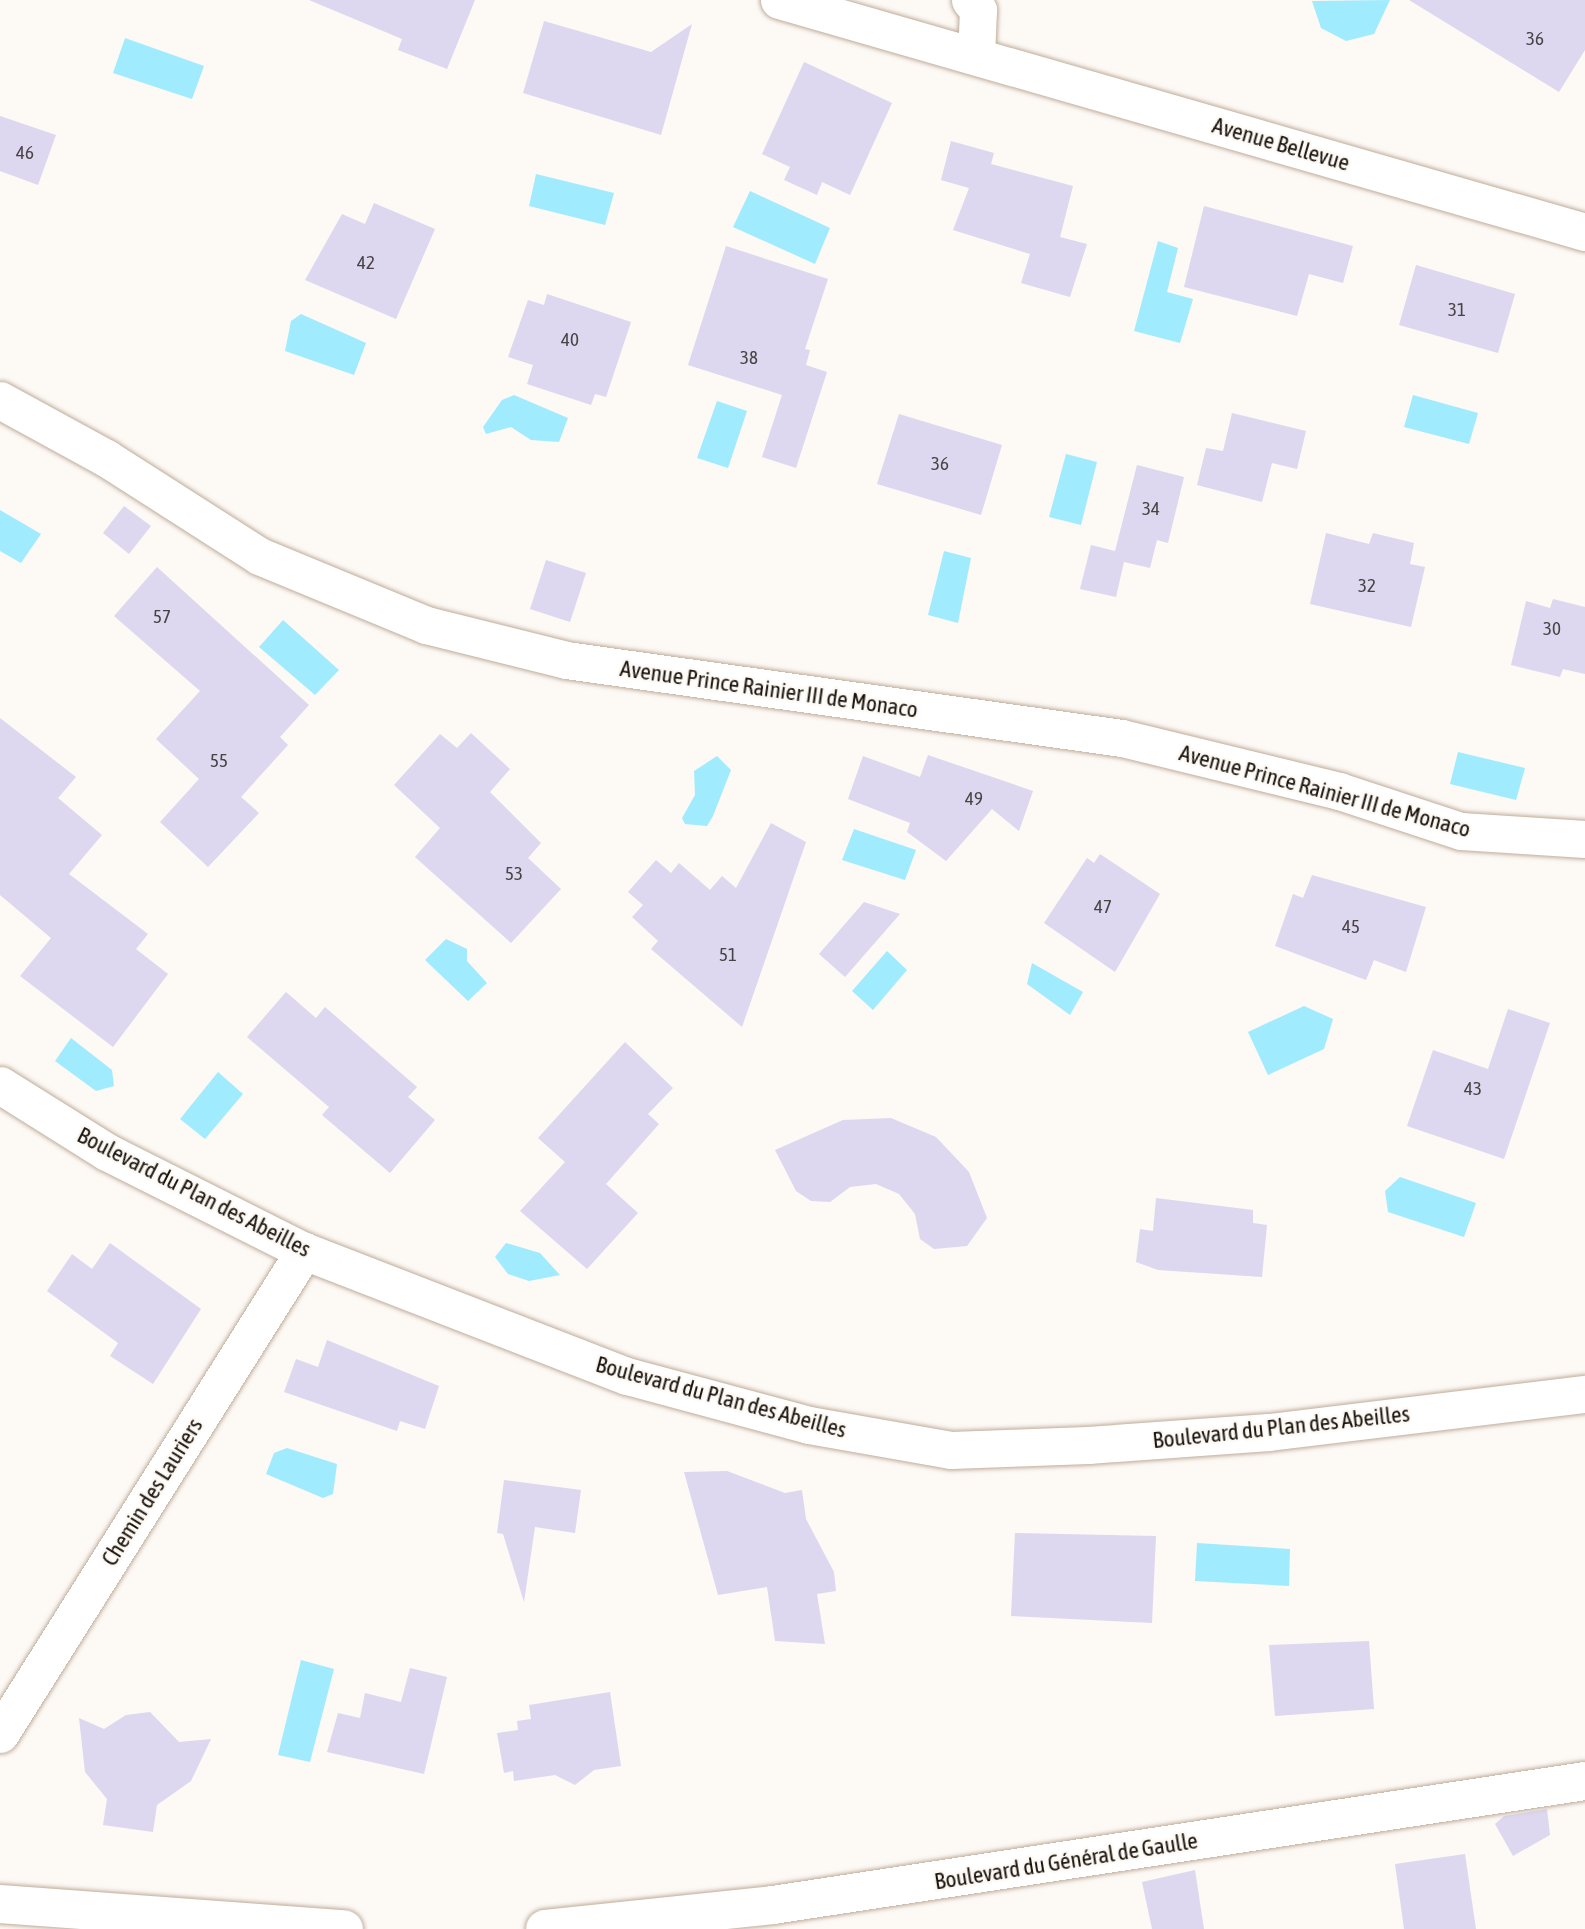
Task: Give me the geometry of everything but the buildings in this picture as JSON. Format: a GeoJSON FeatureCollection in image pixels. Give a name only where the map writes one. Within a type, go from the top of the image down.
{"type":"FeatureCollection","features":[{"type":"Feature","properties":{"kind":"street","name":"Avenue Bellevue"},"geometry":{"type":"LineString","coordinates":[[779,0],[1585,232]]}},
{"type":"Feature","properties":{"kind":"street"},"geometry":{"type":"LineString","coordinates":[[970,0],[978,10],[976,56]]}},
{"type":"Feature","properties":{"kind":"street","name":"Avenue Prince Rainier III de Monaco"},"geometry":{"type":"LineString","coordinates":[[0,400],[106,458],[259,556],[426,625],[566,660],[1122,738],[1339,791],[1461,831],[1585,839]]}},
{"type":"Feature","properties":{"kind":"street","name":"Boulevard du Plan des Abeilles"},"geometry":{"type":"LineString","coordinates":[[0,1085],[107,1152],[304,1251],[627,1376],[809,1425],[951,1450],[1269,1432],[1585,1394]]}},
{"type":"Feature","properties":{"kind":"street","name":"Chemin des Lauriers"},"geometry":{"type":"LineString","coordinates":[[0,1734],[304,1251]]}},
{"type":"Feature","properties":{"kind":"street","name":"Boulevard du Général de Gaulle"},"geometry":{"type":"LineString","coordinates":[[545,1929],[772,1905],[1585,1781]]}},
{"type":"Feature","properties":{"kind":"street"},"geometry":{"type":"LineString","coordinates":[[0,1905],[344,1929]]}},
{"type":"Feature","properties":{"kind":"water"},"geometry":{"type":"Polygon","coordinates":[[[1390,0],[1374,34],[1346,41],[1321,28],[1312,1],[1390,0]]]}},
{"type":"Feature","properties":{"kind":"water"},"geometry":{"type":"Polygon","coordinates":[[[125,38],[204,66],[192,99],[113,73],[125,38]]]}},
{"type":"Feature","properties":{"kind":"water"},"geometry":{"type":"Polygon","coordinates":[[[536,174],[614,193],[605,225],[529,206],[536,174]]]}},
{"type":"Feature","properties":{"kind":"water"},"geometry":{"type":"Polygon","coordinates":[[[750,191],[830,228],[815,264],[733,227],[750,191]]]}},
{"type":"Feature","properties":{"kind":"water"},"geometry":{"type":"Polygon","coordinates":[[[1158,241],[1178,248],[1167,292],[1193,299],[1180,343],[1134,331],[1158,241]]]}},
{"type":"Feature","properties":{"kind":"water"},"geometry":{"type":"Polygon","coordinates":[[[301,314],[366,343],[354,375],[285,351],[291,321],[301,314]]]}},
{"type":"Feature","properties":{"kind":"water"},"geometry":{"type":"Polygon","coordinates":[[[514,395],[568,418],[559,442],[531,440],[511,427],[486,434],[483,427],[502,400],[514,395]]]}},
{"type":"Feature","properties":{"kind":"water"},"geometry":{"type":"Polygon","coordinates":[[[1413,395],[1478,413],[1469,444],[1404,427],[1413,395]]]}},
{"type":"Feature","properties":{"kind":"water"},"geometry":{"type":"Polygon","coordinates":[[[717,401],[747,411],[728,468],[697,458],[717,401]]]}},
{"type":"Feature","properties":{"kind":"water"},"geometry":{"type":"Polygon","coordinates":[[[1066,454],[1097,462],[1081,525],[1049,517],[1066,454]]]}},
{"type":"Feature","properties":{"kind":"water"},"geometry":{"type":"Polygon","coordinates":[[[0,510],[41,534],[21,563],[0,551],[0,510]]]}},
{"type":"Feature","properties":{"kind":"water"},"geometry":{"type":"Polygon","coordinates":[[[944,551],[971,558],[958,623],[928,615],[944,551]]]}},
{"type":"Feature","properties":{"kind":"water"},"geometry":{"type":"Polygon","coordinates":[[[283,620],[339,670],[315,695],[259,647],[283,620]]]}},
{"type":"Feature","properties":{"kind":"water"},"geometry":{"type":"Polygon","coordinates":[[[1458,752],[1525,768],[1516,800],[1450,784],[1458,752]]]}},
{"type":"Feature","properties":{"kind":"water"},"geometry":{"type":"Polygon","coordinates":[[[717,756],[731,770],[713,816],[707,826],[685,824],[682,818],[695,795],[694,771],[717,756]]]}},
{"type":"Feature","properties":{"kind":"water"},"geometry":{"type":"Polygon","coordinates":[[[854,829],[916,850],[905,880],[842,860],[854,829]]]}},
{"type":"Feature","properties":{"kind":"water"},"geometry":{"type":"Polygon","coordinates":[[[446,939],[467,949],[467,961],[487,983],[468,1001],[425,960],[446,939]]]}},
{"type":"Feature","properties":{"kind":"water"},"geometry":{"type":"Polygon","coordinates":[[[887,951],[907,970],[873,1010],[852,991],[887,951]]]}},
{"type":"Feature","properties":{"kind":"water"},"geometry":{"type":"Polygon","coordinates":[[[1032,963],[1083,992],[1070,1015],[1027,984],[1032,963]]]}},
{"type":"Feature","properties":{"kind":"water"},"geometry":{"type":"Polygon","coordinates":[[[1304,1006],[1333,1019],[1324,1049],[1268,1075],[1248,1032],[1304,1006]]]}},
{"type":"Feature","properties":{"kind":"water"},"geometry":{"type":"Polygon","coordinates":[[[71,1038],[112,1070],[114,1086],[96,1091],[55,1061],[71,1038]]]}},
{"type":"Feature","properties":{"kind":"water"},"geometry":{"type":"Polygon","coordinates":[[[218,1072],[243,1094],[205,1139],[180,1119],[218,1072]]]}},
{"type":"Feature","properties":{"kind":"water"},"geometry":{"type":"Polygon","coordinates":[[[1400,1177],[1476,1203],[1464,1237],[1388,1212],[1385,1191],[1400,1177]]]}},
{"type":"Feature","properties":{"kind":"water"},"geometry":{"type":"Polygon","coordinates":[[[506,1243],[540,1253],[560,1275],[529,1281],[508,1274],[495,1257],[506,1243]]]}},
{"type":"Feature","properties":{"kind":"water"},"geometry":{"type":"Polygon","coordinates":[[[287,1448],[337,1464],[333,1494],[323,1498],[266,1474],[274,1453],[287,1448]]]}},
{"type":"Feature","properties":{"kind":"water"},"geometry":{"type":"Polygon","coordinates":[[[1197,1543],[1290,1549],[1289,1586],[1195,1581],[1197,1543]]]}},
{"type":"Feature","properties":{"kind":"water"},"geometry":{"type":"Polygon","coordinates":[[[301,1660],[334,1669],[310,1762],[278,1755],[301,1660]]]}}]}
